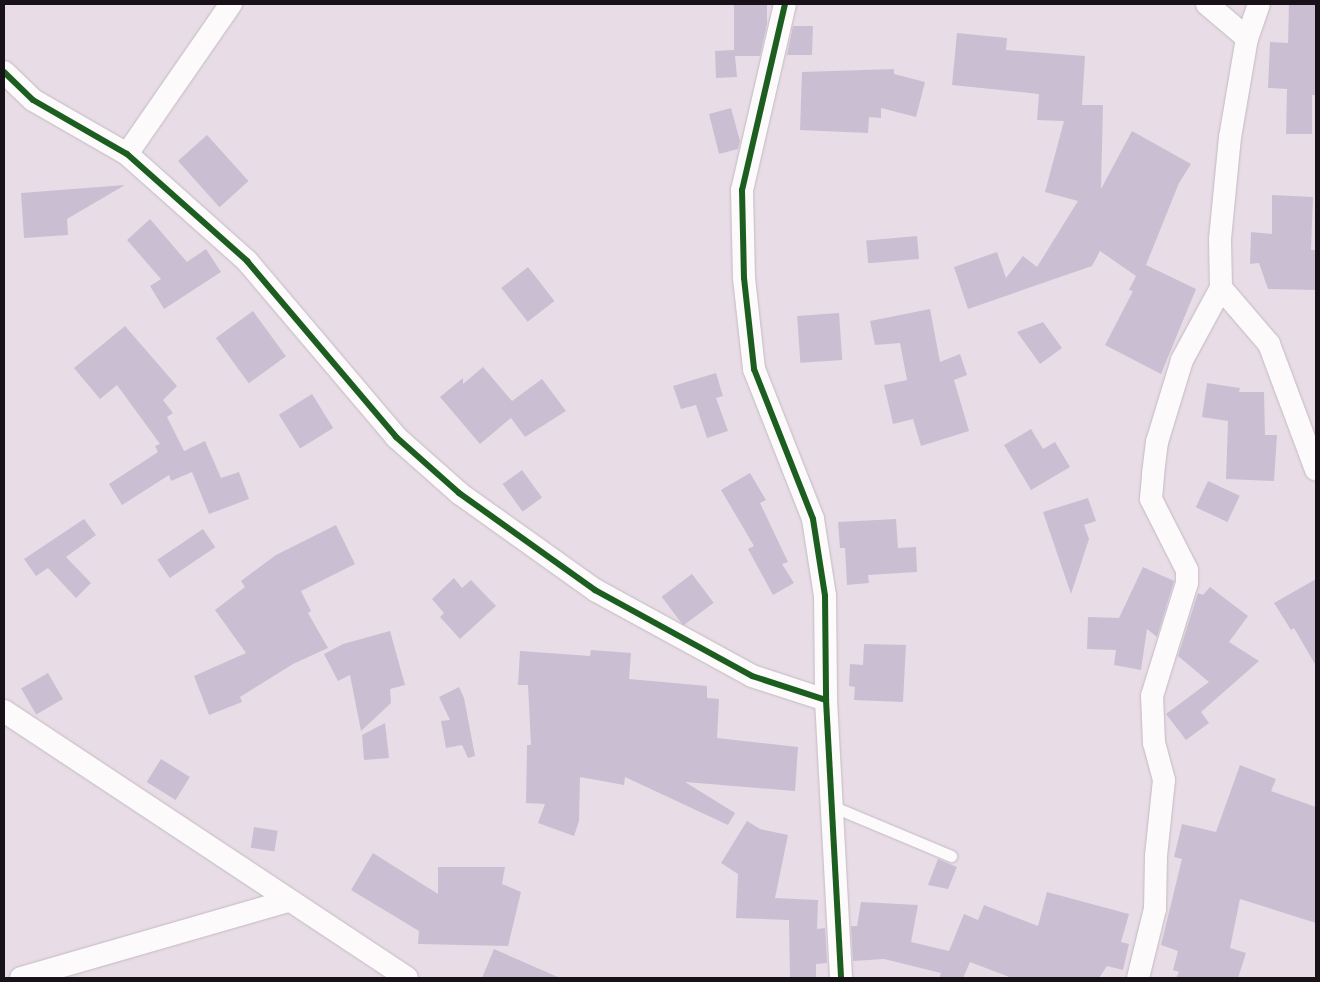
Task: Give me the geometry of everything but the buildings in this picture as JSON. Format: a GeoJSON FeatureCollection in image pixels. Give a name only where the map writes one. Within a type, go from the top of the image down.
{"type":"FeatureCollection","features":[{"type":"Feature","properties":{"kind":"street"},"geometry":{"type":"LineString","coordinates":[[127,154],[231,4]]}},
{"type":"Feature","properties":{"kind":"street"},"geometry":{"type":"LineString","coordinates":[[785,4],[742,190],[744,278],[754,369],[813,519],[825,596],[826,700],[834,807],[841,978]]}},
{"type":"Feature","properties":{"kind":"street"},"geometry":{"type":"LineString","coordinates":[[1207,4],[1247,38]]}},
{"type":"Feature","properties":{"kind":"street"},"geometry":{"type":"LineString","coordinates":[[1138,978],[1155,909],[1156,856],[1164,780],[1154,743],[1152,696],[1187,583],[1186,570],[1151,499],[1153,474],[1157,442],[1182,360],[1221,288],[1220,239],[1229,147],[1247,38],[1259,4]]}},
{"type":"Feature","properties":{"kind":"street"},"geometry":{"type":"LineString","coordinates":[[4,72],[33,100],[127,154],[247,262],[396,436],[459,493],[595,590],[752,676],[826,700]]}},
{"type":"Feature","properties":{"kind":"street"},"geometry":{"type":"LineString","coordinates":[[1221,288],[1269,344],[1316,470]]}},
{"type":"Feature","properties":{"kind":"street"},"geometry":{"type":"LineString","coordinates":[[4,711],[407,978]]}},
{"type":"Feature","properties":{"kind":"street"},"geometry":{"type":"LineString","coordinates":[[21,978],[288,900]]}},
{"type":"Feature","properties":{"kind":"lane"},"geometry":{"type":"LineString","coordinates":[[834,807],[951,856]]}},
{"type":"Feature","properties":{"kind":"cycle path"},"geometry":{"type":"LineString","coordinates":[[785,4],[742,190],[744,278],[754,369],[813,519],[825,596],[826,700],[841,978]]}},
{"type":"Feature","properties":{"kind":"cycle path"},"geometry":{"type":"LineString","coordinates":[[4,72],[33,100],[127,154],[247,261],[396,437],[459,493],[595,590],[752,676],[826,700]]}}]}
